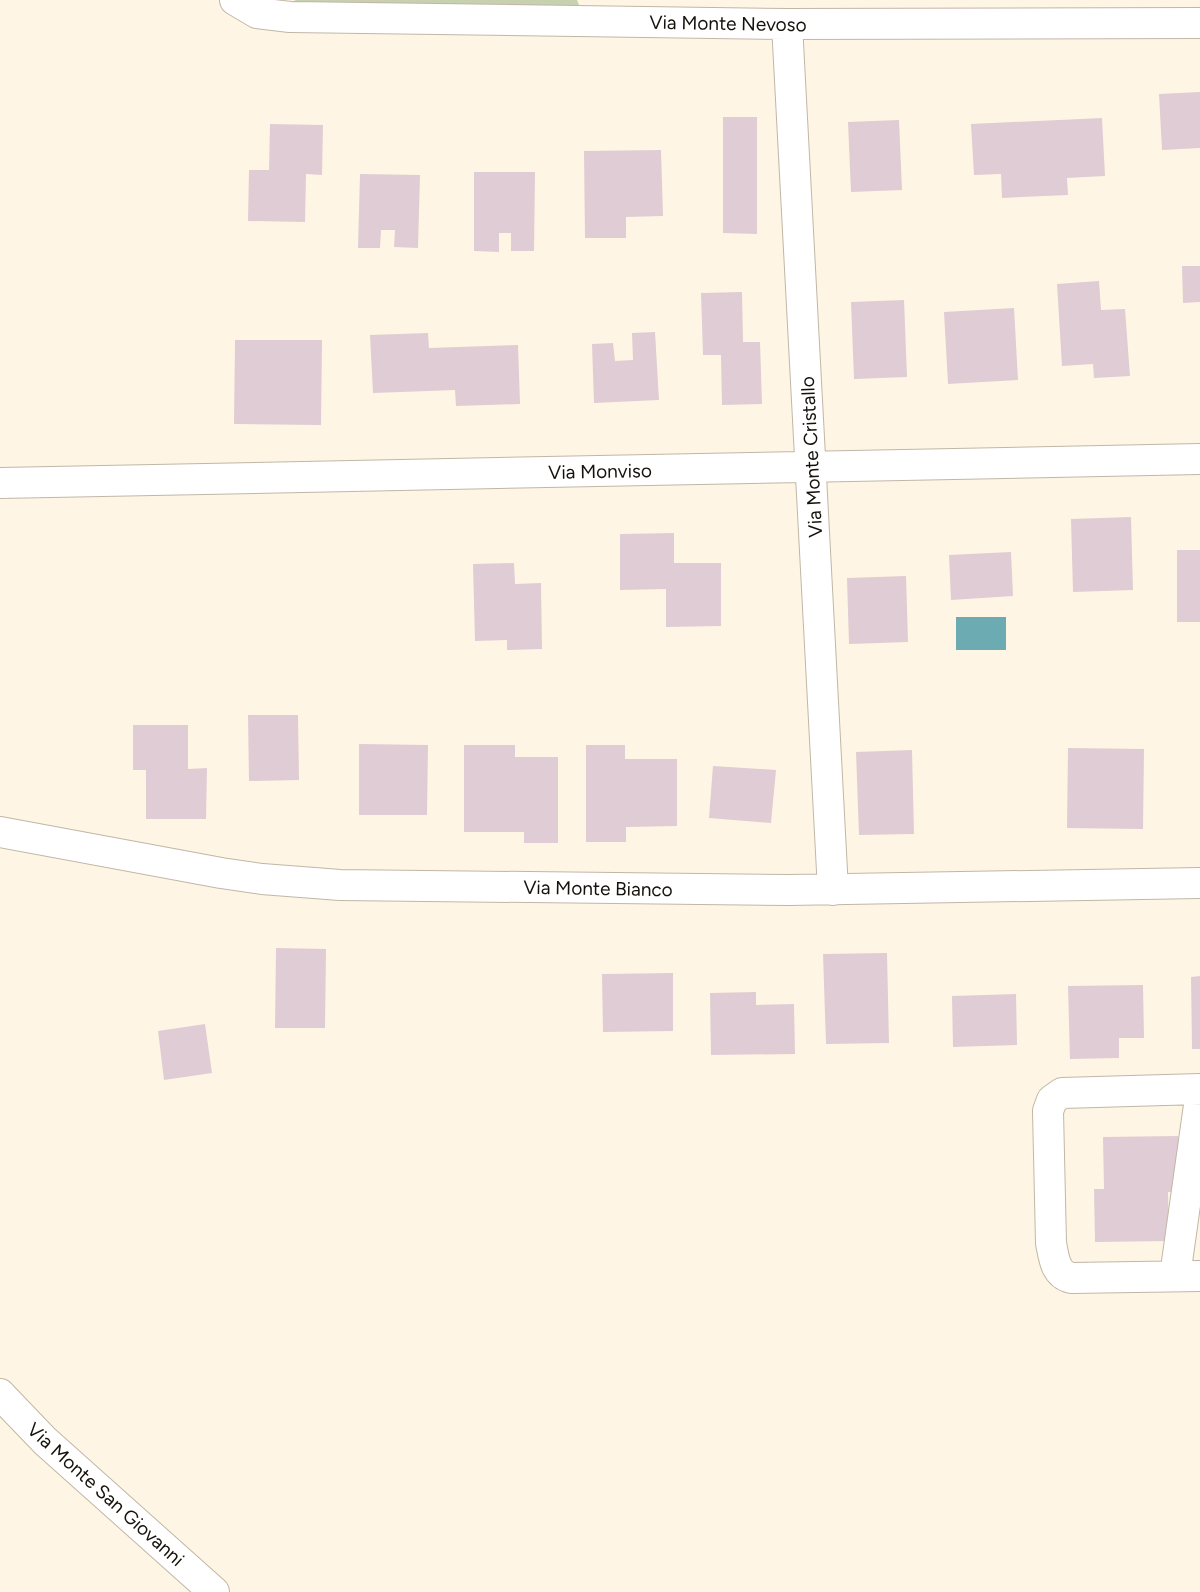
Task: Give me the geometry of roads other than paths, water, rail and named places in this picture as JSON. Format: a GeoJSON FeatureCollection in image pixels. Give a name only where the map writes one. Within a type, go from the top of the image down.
{"type":"FeatureCollection","features":[{"type":"Feature","properties":{"kind":"street","name":"Via Monte Nevoso"},"geometry":{"type":"LineString","coordinates":[[246,7],[289,17],[604,11],[787,24],[876,12],[1200,23]]}},
{"type":"Feature","properties":{"kind":"street","name":"Via Monte Cristallo"},"geometry":{"type":"LineString","coordinates":[[787,24],[833,890]]}},
{"type":"Feature","properties":{"kind":"street","name":"Via Monviso"},"geometry":{"type":"LineString","coordinates":[[0,483],[1200,459]]}},
{"type":"Feature","properties":{"kind":"street","name":"Via Monte Bianco"},"geometry":{"type":"LineString","coordinates":[[0,832],[195,869],[300,883],[340,885],[833,890],[1200,883]]}},
{"type":"Feature","properties":{"kind":"street"},"geometry":{"type":"LineString","coordinates":[[1200,1090],[1062,1093],[1052,1100],[1048,1111],[1051,1243],[1058,1269],[1063,1276],[1187,1276],[1200,1098]]}},
{"type":"Feature","properties":{"kind":"street","name":"Via Monte San Giovanni"},"geometry":{"type":"LineString","coordinates":[[0,1394],[45,1441],[214,1592]]}},
{"type":"Feature","properties":{"kind":"water"},"geometry":{"type":"Polygon","coordinates":[[[956,617],[1006,617],[1006,650],[956,650],[956,617]]]}}]}
